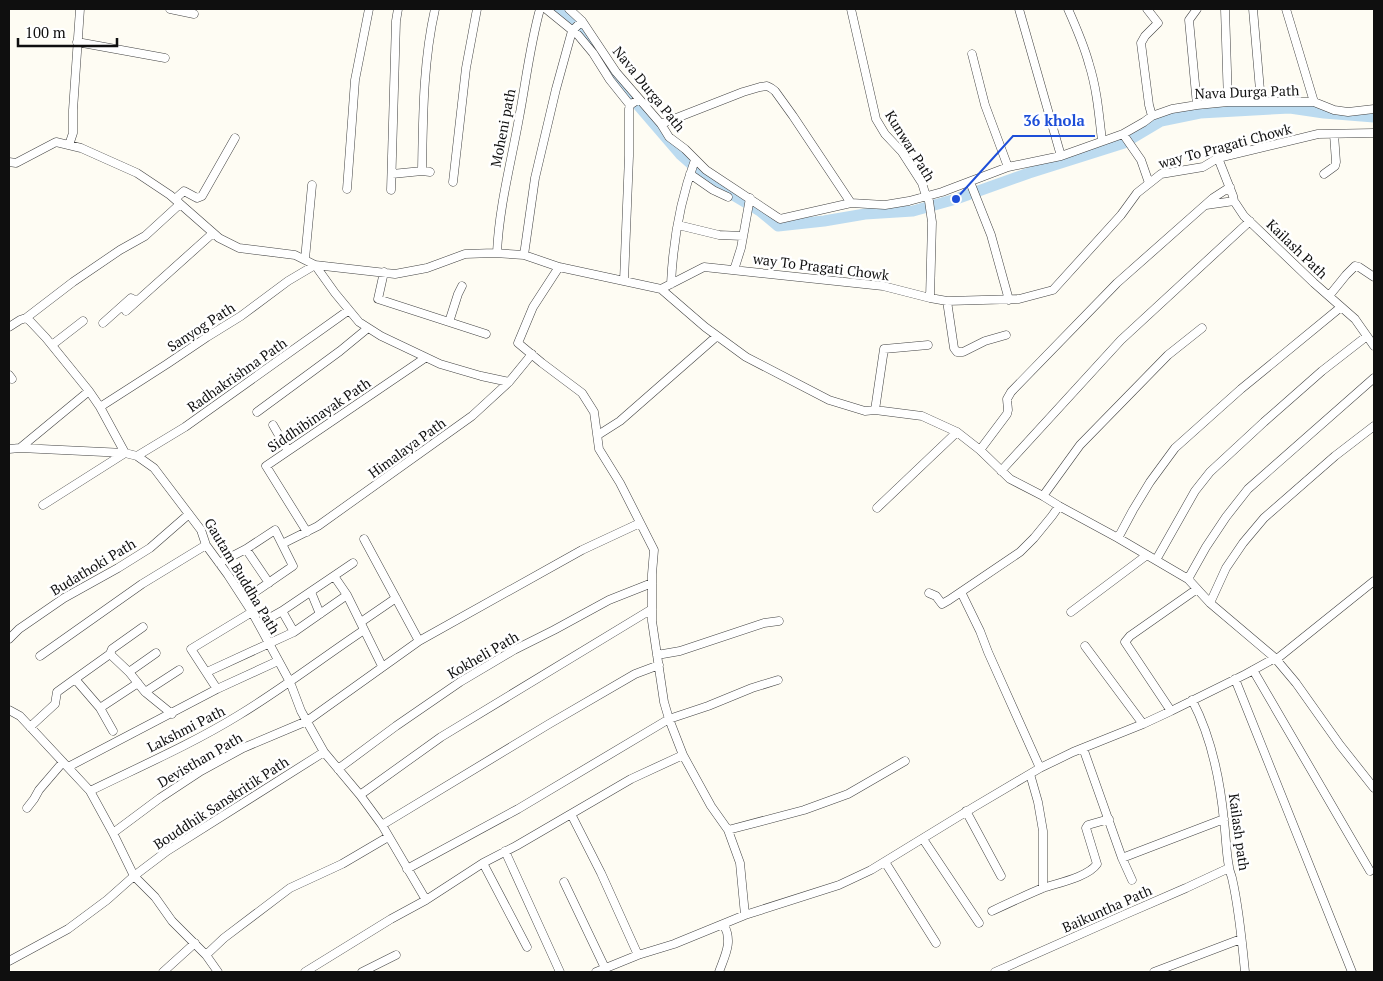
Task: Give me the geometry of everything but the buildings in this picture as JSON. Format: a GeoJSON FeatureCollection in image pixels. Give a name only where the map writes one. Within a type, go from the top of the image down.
{"type":"FeatureCollection","features":[{"type":"Feature","properties":{"kind":"street"},"geometry":{"type":"LineString","coordinates":[[70,145],[73,133],[72,110],[80,9]]}},
{"type":"Feature","properties":{"kind":"street"},"geometry":{"type":"LineString","coordinates":[[170,9],[194,14]]}},
{"type":"Feature","properties":{"kind":"street"},"geometry":{"type":"LineString","coordinates":[[347,189],[355,80],[369,9]]}},
{"type":"Feature","properties":{"kind":"street"},"geometry":{"type":"LineString","coordinates":[[391,190],[396,21],[398,9]]}},
{"type":"Feature","properties":{"kind":"street"},"geometry":{"type":"LineString","coordinates":[[392,174],[426,172],[423,112],[429,33],[435,9]]}},
{"type":"Feature","properties":{"kind":"street"},"geometry":{"type":"LineString","coordinates":[[453,182],[466,68],[477,9]]}},
{"type":"Feature","properties":{"kind":"street","name":"Moheni path"},"geometry":{"type":"LineString","coordinates":[[497,254],[504,194],[532,38],[540,9]]}},
{"type":"Feature","properties":{"kind":"street"},"geometry":{"type":"LineString","coordinates":[[546,9],[572,31],[593,53],[610,80],[630,105],[624,281]]}},
{"type":"Feature","properties":{"kind":"street","name":"Nava Durga Path"},"geometry":{"type":"LineString","coordinates":[[569,9],[582,21],[616,72],[669,136],[706,170],[780,219],[851,203],[884,205],[909,201],[942,192],[1008,166],[1061,156],[1123,134],[1152,116],[1172,109],[1228,102],[1314,102],[1334,110],[1348,112],[1374,109]]}},
{"type":"Feature","properties":{"kind":"street","name":"Kunwar Path"},"geometry":{"type":"LineString","coordinates":[[851,9],[876,119],[884,134],[902,152],[922,183],[929,201],[932,222],[930,298]]}},
{"type":"Feature","properties":{"kind":"street"},"geometry":{"type":"LineString","coordinates":[[1019,9],[1061,156]]}},
{"type":"Feature","properties":{"kind":"street"},"geometry":{"type":"LineString","coordinates":[[1068,9],[1090,64],[1102,141]]}},
{"type":"Feature","properties":{"kind":"street"},"geometry":{"type":"LineString","coordinates":[[1147,9],[1158,23],[1141,43],[1152,116]]}},
{"type":"Feature","properties":{"kind":"street"},"geometry":{"type":"LineString","coordinates":[[1197,9],[1189,20],[1197,105]]}},
{"type":"Feature","properties":{"kind":"street"},"geometry":{"type":"LineString","coordinates":[[1224,9],[1228,102]]}},
{"type":"Feature","properties":{"kind":"street"},"geometry":{"type":"LineString","coordinates":[[1254,9],[1261,102]]}},
{"type":"Feature","properties":{"kind":"street"},"geometry":{"type":"LineString","coordinates":[[1286,9],[1314,102]]}},
{"type":"Feature","properties":{"kind":"street"},"geometry":{"type":"LineString","coordinates":[[524,255],[535,178],[556,89],[572,31],[582,21]]}},
{"type":"Feature","properties":{"kind":"street"},"geometry":{"type":"LineString","coordinates":[[77,42],[165,58]]}},
{"type":"Feature","properties":{"kind":"street"},"geometry":{"type":"LineString","coordinates":[[972,54],[985,105],[1008,166]]}},
{"type":"Feature","properties":{"kind":"street"},"geometry":{"type":"LineString","coordinates":[[660,124],[734,96],[767,86],[775,91],[851,203]]}},
{"type":"Feature","properties":{"kind":"street"},"geometry":{"type":"LineString","coordinates":[[630,105],[640,99]]}},
{"type":"Feature","properties":{"kind":"street","name":"way To Pragati Chowk"},"geometry":{"type":"LineString","coordinates":[[661,289],[704,267],[884,286],[930,298],[947,300],[1019,299],[1053,290],[1121,215],[1137,193],[1162,174],[1203,167],[1218,158],[1318,134],[1374,133]]}},
{"type":"Feature","properties":{"kind":"street"},"geometry":{"type":"LineString","coordinates":[[1123,134],[1141,160],[1149,183]]}},
{"type":"Feature","properties":{"kind":"street"},"geometry":{"type":"LineString","coordinates":[[1324,174],[1335,166],[1336,162],[1334,134]]}},
{"type":"Feature","properties":{"kind":"street"},"geometry":{"type":"LineString","coordinates":[[9,327],[26,318],[72,282],[145,236],[177,202],[184,191],[197,198],[202,196],[236,138]]}},
{"type":"Feature","properties":{"kind":"street"},"geometry":{"type":"LineString","coordinates":[[9,162],[16,163],[56,142],[81,148],[137,174],[177,202],[219,238],[239,248],[295,255],[315,265],[359,322],[381,336],[440,364],[509,382]]}},
{"type":"Feature","properties":{"kind":"street","name":"Kailash Path"},"geometry":{"type":"LineString","coordinates":[[1218,158],[1234,201],[1244,216],[1355,319],[1374,346]]}},
{"type":"Feature","properties":{"kind":"street"},"geometry":{"type":"LineString","coordinates":[[671,284],[673,253],[683,197],[694,160]]}},
{"type":"Feature","properties":{"kind":"street"},"geometry":{"type":"LineString","coordinates":[[690,174],[728,198]]}},
{"type":"Feature","properties":{"kind":"street"},"geometry":{"type":"LineString","coordinates":[[970,182],[991,235],[1009,300]]}},
{"type":"Feature","properties":{"kind":"street"},"geometry":{"type":"LineString","coordinates":[[305,259],[312,186]]}},
{"type":"Feature","properties":{"kind":"street"},"geometry":{"type":"LineString","coordinates":[[980,450],[1006,414],[1008,410],[1007,399],[1011,392],[1117,283],[1213,198],[1230,188]]}},
{"type":"Feature","properties":{"kind":"street"},"geometry":{"type":"LineString","coordinates":[[734,270],[750,198]]}},
{"type":"Feature","properties":{"kind":"street"},"geometry":{"type":"LineString","coordinates":[[1206,204],[1234,201]]}},
{"type":"Feature","properties":{"kind":"street"},"geometry":{"type":"LineString","coordinates":[[1001,471],[1121,340],[1250,221]]}},
{"type":"Feature","properties":{"kind":"street"},"geometry":{"type":"LineString","coordinates":[[678,225],[719,235],[743,236]]}},
{"type":"Feature","properties":{"kind":"street"},"geometry":{"type":"LineString","coordinates":[[126,310],[213,233]]}},
{"type":"Feature","properties":{"kind":"street"},"geometry":{"type":"LineString","coordinates":[[315,265],[395,274],[427,268],[465,254],[524,255],[558,267],[661,289],[705,327],[746,357],[829,400],[864,411],[875,410],[922,416],[957,432],[980,450],[1010,479],[1188,579],[1210,603],[1275,658],[1296,683],[1340,745],[1374,788]]}},
{"type":"Feature","properties":{"kind":"street","name":"Sanyog Path"},"geometry":{"type":"LineString","coordinates":[[100,408],[240,316],[288,281],[315,265]]}},
{"type":"Feature","properties":{"kind":"street"},"geometry":{"type":"LineString","coordinates":[[1329,296],[1355,266],[1374,277]]}},
{"type":"Feature","properties":{"kind":"street"},"geometry":{"type":"LineString","coordinates":[[558,267],[533,307],[518,343],[582,394],[594,412],[599,449],[620,483],[654,550],[652,621],[664,702],[684,755],[711,806],[728,830],[740,863],[745,916]]}},
{"type":"Feature","properties":{"kind":"street"},"geometry":{"type":"LineString","coordinates":[[384,272],[378,299],[486,334]]}},
{"type":"Feature","properties":{"kind":"street"},"geometry":{"type":"LineString","coordinates":[[449,322],[462,286]]}},
{"type":"Feature","properties":{"kind":"street"},"geometry":{"type":"LineString","coordinates":[[103,323],[131,298],[136,301]]}},
{"type":"Feature","properties":{"kind":"street"},"geometry":{"type":"LineString","coordinates":[[947,300],[954,348],[958,352],[963,352],[1006,335]]}},
{"type":"Feature","properties":{"kind":"street"},"geometry":{"type":"LineString","coordinates":[[1118,538],[1132,510],[1175,448],[1341,307]]}},
{"type":"Feature","properties":{"kind":"street","name":"Radhakrishna Path"},"geometry":{"type":"LineString","coordinates":[[137,456],[185,427],[349,310]]}},
{"type":"Feature","properties":{"kind":"street"},"geometry":{"type":"LineString","coordinates":[[26,318],[52,345],[89,391],[125,453]]}},
{"type":"Feature","properties":{"kind":"street"},"geometry":{"type":"LineString","coordinates":[[52,345],[83,321]]}},
{"type":"Feature","properties":{"kind":"street"},"geometry":{"type":"LineString","coordinates":[[257,412],[368,328]]}},
{"type":"Feature","properties":{"kind":"street"},"geometry":{"type":"LineString","coordinates":[[1043,496],[1080,445],[1168,355],[1202,328]]}},
{"type":"Feature","properties":{"kind":"street"},"geometry":{"type":"LineString","coordinates":[[598,435],[620,421],[718,336]]}},
{"type":"Feature","properties":{"kind":"street"},"geometry":{"type":"LineString","coordinates":[[1156,560],[1195,490],[1210,472],[1307,384],[1367,336]]}},
{"type":"Feature","properties":{"kind":"street"},"geometry":{"type":"LineString","coordinates":[[875,410],[884,349],[928,345]]}},
{"type":"Feature","properties":{"kind":"street","name":"Himalaya Path"},"geometry":{"type":"LineString","coordinates":[[282,544],[307,532],[363,495],[472,416],[509,382],[532,354]]}},
{"type":"Feature","properties":{"kind":"street","name":"Siddhibinayak Path"},"geometry":{"type":"LineString","coordinates":[[307,532],[266,466],[425,358]]}},
{"type":"Feature","properties":{"kind":"street"},"geometry":{"type":"LineString","coordinates":[[1188,579],[1206,547],[1248,489],[1374,378]]}},
{"type":"Feature","properties":{"kind":"street"},"geometry":{"type":"LineString","coordinates":[[20,448],[89,391]]}},
{"type":"Feature","properties":{"kind":"street"},"geometry":{"type":"LineString","coordinates":[[273,425],[288,451]]}},
{"type":"Feature","properties":{"kind":"street"},"geometry":{"type":"LineString","coordinates":[[1210,603],[1226,568],[1243,543],[1264,518],[1335,456],[1374,426]]}},
{"type":"Feature","properties":{"kind":"street"},"geometry":{"type":"LineString","coordinates":[[878,508],[957,432]]}},
{"type":"Feature","properties":{"kind":"street"},"geometry":{"type":"LineString","coordinates":[[9,449],[125,453],[137,456]]}},
{"type":"Feature","properties":{"kind":"street"},"geometry":{"type":"LineString","coordinates":[[43,506],[125,453]]}},
{"type":"Feature","properties":{"kind":"street","name":"Gautam Buddha Path"},"geometry":{"type":"LineString","coordinates":[[137,456],[154,468],[201,530],[206,545],[245,600],[259,624],[324,752],[382,825],[406,869],[426,900]]}},
{"type":"Feature","properties":{"kind":"street"},"geometry":{"type":"LineString","coordinates":[[929,593],[936,596],[942,604],[961,592],[1020,552],[1034,538],[1059,506]]}},
{"type":"Feature","properties":{"kind":"street","name":"Budathoki Path"},"geometry":{"type":"LineString","coordinates":[[9,640],[19,629],[64,598],[150,548],[189,514]]}},
{"type":"Feature","properties":{"kind":"street","name":"Devisthan Path"},"geometry":{"type":"LineString","coordinates":[[113,833],[160,798],[201,771],[243,748],[307,721],[419,641],[582,550],[640,523]]}},
{"type":"Feature","properties":{"kind":"street"},"geometry":{"type":"LineString","coordinates":[[220,563],[275,530],[293,566],[245,600]]}},
{"type":"Feature","properties":{"kind":"street"},"geometry":{"type":"LineString","coordinates":[[364,539],[419,641]]}},
{"type":"Feature","properties":{"kind":"street"},"geometry":{"type":"LineString","coordinates":[[40,656],[142,584],[206,545]]}},
{"type":"Feature","properties":{"kind":"street"},"geometry":{"type":"LineString","coordinates":[[246,549],[269,583]]}},
{"type":"Feature","properties":{"kind":"street"},"geometry":{"type":"LineString","coordinates":[[1071,612],[1147,555]]}},
{"type":"Feature","properties":{"kind":"street"},"geometry":{"type":"LineString","coordinates":[[259,624],[282,611],[353,563]]}},
{"type":"Feature","properties":{"kind":"street"},"geometry":{"type":"LineString","coordinates":[[334,576],[347,595],[382,666]]}},
{"type":"Feature","properties":{"kind":"street"},"geometry":{"type":"LineString","coordinates":[[596,972],[745,916],[839,885],[871,870],[1040,768],[1073,752],[1143,724],[1278,658],[1374,581]]}},
{"type":"Feature","properties":{"kind":"street","name":"Kokheli Path"},"geometry":{"type":"LineString","coordinates":[[338,769],[460,682],[514,650],[609,600],[652,583]]}},
{"type":"Feature","properties":{"kind":"street"},"geometry":{"type":"LineString","coordinates":[[1171,711],[1125,642],[1130,636],[1197,589]]}},
{"type":"Feature","properties":{"kind":"street"},"geometry":{"type":"LineString","coordinates":[[311,592],[320,614]]}},
{"type":"Feature","properties":{"kind":"street"},"geometry":{"type":"LineString","coordinates":[[961,592],[1040,768]]}},
{"type":"Feature","properties":{"kind":"street"},"geometry":{"type":"LineString","coordinates":[[207,672],[294,632],[347,595]]}},
{"type":"Feature","properties":{"kind":"street"},"geometry":{"type":"LineString","coordinates":[[360,622],[396,598]]}},
{"type":"Feature","properties":{"kind":"street"},"geometry":{"type":"LineString","coordinates":[[360,796],[441,737],[652,608]]}},
{"type":"Feature","properties":{"kind":"street"},"geometry":{"type":"LineString","coordinates":[[282,611],[294,632]]}},
{"type":"Feature","properties":{"kind":"street"},"geometry":{"type":"LineString","coordinates":[[217,689],[191,649],[252,612]]}},
{"type":"Feature","properties":{"kind":"street"},"geometry":{"type":"LineString","coordinates":[[657,655],[680,651],[764,623],[779,620]]}},
{"type":"Feature","properties":{"kind":"street"},"geometry":{"type":"LineString","coordinates":[[32,730],[55,704],[57,692],[110,654],[112,649],[143,627]]}},
{"type":"Feature","properties":{"kind":"street","name":"Lakshmi Path"},"geometry":{"type":"LineString","coordinates":[[90,791],[238,716],[364,630]]}},
{"type":"Feature","properties":{"kind":"street"},"geometry":{"type":"LineString","coordinates":[[1085,646],[1143,724]]}},
{"type":"Feature","properties":{"kind":"street"},"geometry":{"type":"LineString","coordinates":[[129,672],[156,653]]}},
{"type":"Feature","properties":{"kind":"street"},"geometry":{"type":"LineString","coordinates":[[110,654],[146,692],[172,714]]}},
{"type":"Feature","properties":{"kind":"street","name":"Lakshmi Path"},"geometry":{"type":"LineString","coordinates":[[66,764],[278,661]]}},
{"type":"Feature","properties":{"kind":"street"},"geometry":{"type":"LineString","coordinates":[[382,825],[628,678],[659,665]]}},
{"type":"Feature","properties":{"kind":"street"},"geometry":{"type":"LineString","coordinates":[[146,692],[179,670]]}},
{"type":"Feature","properties":{"kind":"street"},"geometry":{"type":"LineString","coordinates":[[1253,670],[1370,871]]}},
{"type":"Feature","properties":{"kind":"street"},"geometry":{"type":"LineString","coordinates":[[75,679],[100,708],[113,731]]}},
{"type":"Feature","properties":{"kind":"street"},"geometry":{"type":"LineString","coordinates":[[1235,679],[1352,972]]}},
{"type":"Feature","properties":{"kind":"street"},"geometry":{"type":"LineString","coordinates":[[406,869],[518,809],[669,719],[778,680]]}},
{"type":"Feature","properties":{"kind":"street"},"geometry":{"type":"LineString","coordinates":[[100,708],[138,683]]}},
{"type":"Feature","properties":{"kind":"street","name":"Kailash path"},"geometry":{"type":"LineString","coordinates":[[1192,700],[1200,715],[1218,772],[1229,868],[1240,927],[1245,972]]}},
{"type":"Feature","properties":{"kind":"street"},"geometry":{"type":"LineString","coordinates":[[9,710],[20,716],[90,791],[134,876],[155,897],[172,921],[206,955],[218,972]]}},
{"type":"Feature","properties":{"kind":"street"},"geometry":{"type":"LineString","coordinates":[[1084,748],[1122,858],[1132,880]]}},
{"type":"Feature","properties":{"kind":"street","name":"Bouddhik Sanskritik Path"},"geometry":{"type":"LineString","coordinates":[[9,961],[68,929],[168,850],[324,752]]}},
{"type":"Feature","properties":{"kind":"street"},"geometry":{"type":"LineString","coordinates":[[305,972],[426,900],[483,863],[516,846],[631,779],[684,755]]}},
{"type":"Feature","properties":{"kind":"street"},"geometry":{"type":"LineString","coordinates":[[728,830],[804,810],[848,794],[905,761]]}},
{"type":"Feature","properties":{"kind":"street"},"geometry":{"type":"LineString","coordinates":[[27,808],[39,790],[66,764]]}},
{"type":"Feature","properties":{"kind":"street"},"geometry":{"type":"LineString","coordinates":[[1030,774],[1038,802],[1043,831],[1043,888]]}},
{"type":"Feature","properties":{"kind":"street"},"geometry":{"type":"LineString","coordinates":[[966,812],[1001,876]]}},
{"type":"Feature","properties":{"kind":"street"},"geometry":{"type":"LineString","coordinates":[[570,814],[601,873],[638,955]]}},
{"type":"Feature","properties":{"kind":"street"},"geometry":{"type":"LineString","coordinates":[[992,911],[1043,888],[1081,875],[1095,867],[1096,864],[1086,828],[1088,825],[1109,819]]}},
{"type":"Feature","properties":{"kind":"street"},"geometry":{"type":"LineString","coordinates":[[1122,858],[1224,819]]}},
{"type":"Feature","properties":{"kind":"street"},"geometry":{"type":"LineString","coordinates":[[206,955],[224,938],[290,888],[342,864],[388,837]]}},
{"type":"Feature","properties":{"kind":"street"},"geometry":{"type":"LineString","coordinates":[[923,839],[979,923]]}},
{"type":"Feature","properties":{"kind":"street"},"geometry":{"type":"LineString","coordinates":[[505,851],[560,972]]}},
{"type":"Feature","properties":{"kind":"street"},"geometry":{"type":"LineString","coordinates":[[885,862],[936,943]]}},
{"type":"Feature","properties":{"kind":"street"},"geometry":{"type":"LineString","coordinates":[[483,863],[528,947]]}},
{"type":"Feature","properties":{"kind":"street","name":"Baikuntha Path"},"geometry":{"type":"LineString","coordinates":[[995,972],[1229,868]]}},
{"type":"Feature","properties":{"kind":"street"},"geometry":{"type":"LineString","coordinates":[[564,882],[605,968]]}},
{"type":"Feature","properties":{"kind":"street"},"geometry":{"type":"LineString","coordinates":[[719,972],[728,946],[729,934],[724,925]]}},
{"type":"Feature","properties":{"kind":"street"},"geometry":{"type":"LineString","coordinates":[[1154,972],[1241,939]]}},
{"type":"Feature","properties":{"kind":"street"},"geometry":{"type":"LineString","coordinates":[[163,972],[196,944]]}},
{"type":"Feature","properties":{"kind":"street"},"geometry":{"type":"LineString","coordinates":[[362,972],[396,955]]}},
{"type":"Feature","properties":{"kind":"waterway"},"geometry":{"type":"LineString","coordinates":[[558,9],[584,34],[612,75],[680,154],[713,183],[760,211],[778,226],[865,214],[913,211],[956,199],[1029,173],[1124,143],[1161,121],[1200,113],[1290,108],[1374,117]]}},
{"type":"Feature","properties":{"kind":"place","name":"36 khola"},"geometry":{"type":"Point","coordinates":[956,199]}}]}
